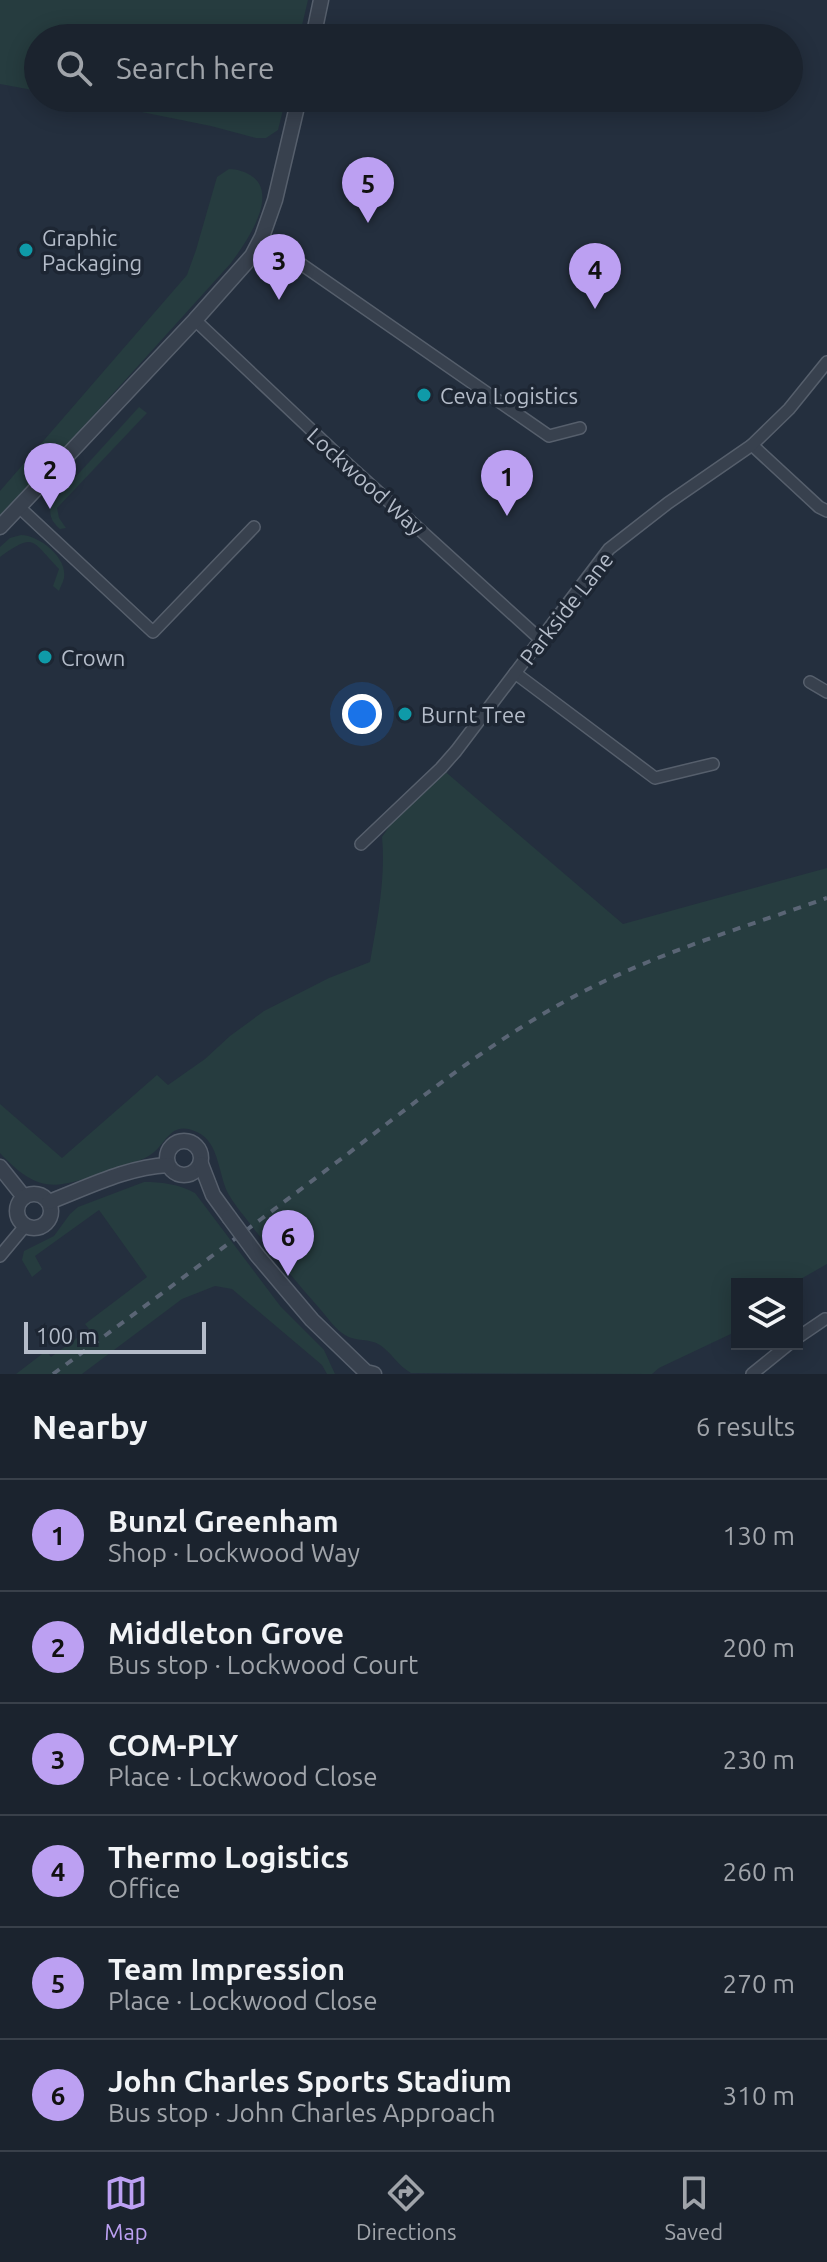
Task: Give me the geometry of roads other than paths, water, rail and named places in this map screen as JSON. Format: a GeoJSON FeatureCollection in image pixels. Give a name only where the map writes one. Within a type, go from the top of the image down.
{"type":"FeatureCollection","features":[{"type":"Feature","properties":{"kind":"street"},"geometry":{"type":"LineString","coordinates":[[316,24],[321,0]]}},
{"type":"Feature","properties":{"kind":"street"},"geometry":{"type":"LineString","coordinates":[[0,527],[252,256],[275,200],[296,112]]}},
{"type":"Feature","properties":{"kind":"street"},"geometry":{"type":"LineString","coordinates":[[262,237],[549,436],[580,428]]}},
{"type":"Feature","properties":{"kind":"street","name":"Lockwood Way"},"geometry":{"type":"LineString","coordinates":[[195,320],[330,449],[540,639]]}},
{"type":"Feature","properties":{"kind":"street","name":"Parkside Lane"},"geometry":{"type":"LineString","coordinates":[[361,844],[448,760],[609,549],[668,503],[752,445],[789,409],[827,362]]}},
{"type":"Feature","properties":{"kind":"street"},"geometry":{"type":"LineString","coordinates":[[752,445],[827,511]]}},
{"type":"Feature","properties":{"kind":"street"},"geometry":{"type":"LineString","coordinates":[[20,508],[153,632],[254,527]]}},
{"type":"Feature","properties":{"kind":"street"},"geometry":{"type":"LineString","coordinates":[[515,673],[655,778],[713,764]]}},
{"type":"Feature","properties":{"kind":"street"},"geometry":{"type":"LineString","coordinates":[[810,682],[827,692]]}},
{"type":"Feature","properties":{"kind":"street"},"geometry":{"type":"LineString","coordinates":[[213,1195],[168,1165],[169,1149],[178,1141],[194,1143],[198,1148],[213,1195],[257,1255],[312,1320],[370,1373]]}},
{"type":"Feature","properties":{"kind":"street"},"geometry":{"type":"LineString","coordinates":[[185,1175],[194,1172],[201,1164]]}},
{"type":"Feature","properties":{"kind":"street"},"geometry":{"type":"LineString","coordinates":[[49,1202],[124,1173],[168,1165]]}},
{"type":"Feature","properties":{"kind":"street"},"geometry":{"type":"LineString","coordinates":[[0,1167],[24,1197]]}},
{"type":"Feature","properties":{"kind":"street"},"geometry":{"type":"LineString","coordinates":[[37,1194],[44,1197],[52,1212],[49,1222],[35,1229],[25,1226],[18,1218],[17,1211],[24,1197],[37,1194]]}},
{"type":"Feature","properties":{"kind":"street"},"geometry":{"type":"LineString","coordinates":[[0,1256],[25,1226]]}},
{"type":"Feature","properties":{"kind":"street"},"geometry":{"type":"LineString","coordinates":[[803,1334],[825,1319]]}},
{"type":"Feature","properties":{"kind":"street"},"geometry":{"type":"LineString","coordinates":[[752,1374],[782,1350]]}},
{"type":"Feature","properties":{"kind":"railway"},"geometry":{"type":"LineString","coordinates":[[53,1374],[456,1072],[543,1014],[634,968],[827,898]]}},
{"type":"Feature","properties":{"kind":"place","name":"Team Impression"},"geometry":{"type":"Point","coordinates":[368,223]}},
{"type":"Feature","properties":{"kind":"place","name":"Graphic Packaging"},"geometry":{"type":"Point","coordinates":[26,250]}},
{"type":"Feature","properties":{"kind":"place","name":"COM-PLY"},"geometry":{"type":"Point","coordinates":[279,300]}},
{"type":"Feature","properties":{"kind":"place","name":"Thermo Logistics"},"geometry":{"type":"Point","coordinates":[595,309]}},
{"type":"Feature","properties":{"kind":"place","name":"Ceva Logistics"},"geometry":{"type":"Point","coordinates":[424,395]}},
{"type":"Feature","properties":{"kind":"place","name":"Middleton Grove"},"geometry":{"type":"Point","coordinates":[50,509]}},
{"type":"Feature","properties":{"kind":"place","name":"Bunzl Greenham"},"geometry":{"type":"Point","coordinates":[507,516]}},
{"type":"Feature","properties":{"kind":"place","name":"Crown"},"geometry":{"type":"Point","coordinates":[45,657]}},
{"type":"Feature","properties":{"kind":"place","name":"Burnt Tree"},"geometry":{"type":"Point","coordinates":[405,714]}},
{"type":"Feature","properties":{"kind":"place","name":"John Charles Sports Stadium"},"geometry":{"type":"Point","coordinates":[288,1276]}}]}
